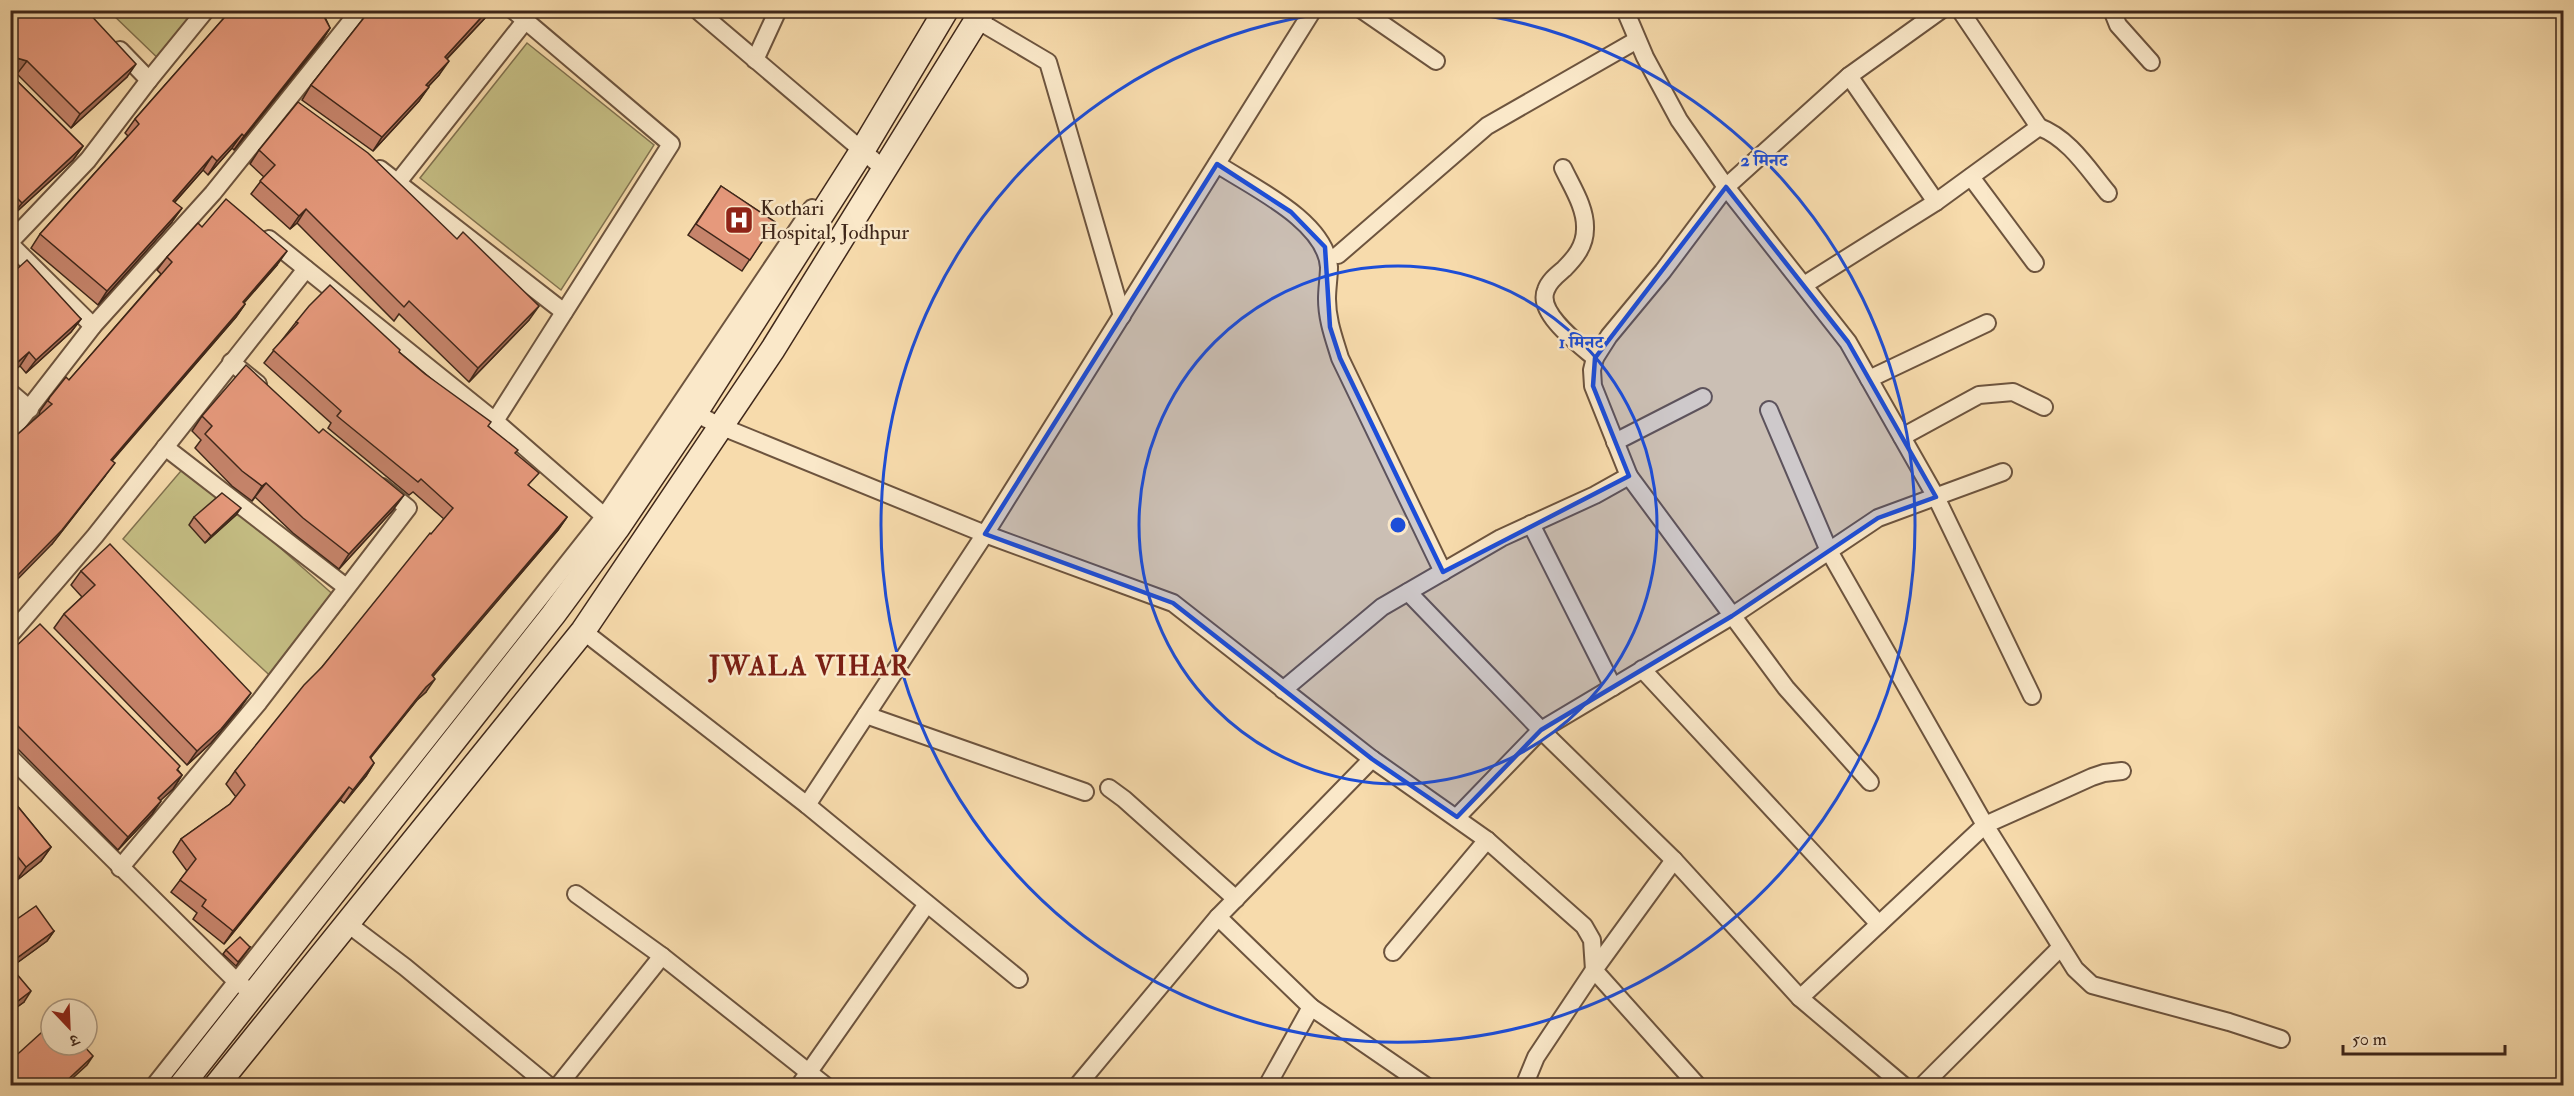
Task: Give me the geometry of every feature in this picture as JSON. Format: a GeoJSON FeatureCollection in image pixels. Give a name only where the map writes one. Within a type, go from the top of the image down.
{"type":"FeatureCollection","features":[{"type":"Feature","properties":{"kind":"main road"},"geometry":{"type":"LineString","coordinates":[[181,1086],[245,987],[553,615],[611,522],[695,412],[946,10]]}},
{"type":"Feature","properties":{"kind":"main road"},"geometry":{"type":"LineString","coordinates":[[216,1086],[583,632],[773,349],[980,15]]}},
{"type":"Feature","properties":{"kind":"street"},"geometry":{"type":"LineString","coordinates":[[93,326],[10,243],[206,10]]}},
{"type":"Feature","properties":{"kind":"street"},"geometry":{"type":"LineString","coordinates":[[10,433],[93,326],[291,105],[360,10]]}},
{"type":"Feature","properties":{"kind":"street"},"geometry":{"type":"LineString","coordinates":[[697,10],[884,169]]}},
{"type":"Feature","properties":{"kind":"street"},"geometry":{"type":"LineString","coordinates":[[755,60],[778,10]]}},
{"type":"Feature","properties":{"kind":"street"},"geometry":{"type":"LineString","coordinates":[[807,805],[985,534],[1313,10]]}},
{"type":"Feature","properties":{"kind":"street"},"geometry":{"type":"LineString","coordinates":[[1362,10],[1436,62]]}},
{"type":"Feature","properties":{"kind":"street"},"geometry":{"type":"LineString","coordinates":[[1870,782],[1786,688],[1629,476],[1593,386],[1592,370],[1595,358],[1609,336],[1664,271],[1726,187],[1850,76],[1941,10]]}},
{"type":"Feature","properties":{"kind":"street"},"geometry":{"type":"LineString","coordinates":[[1960,10],[2039,127],[2057,135],[2066,143],[2109,193]]}},
{"type":"Feature","properties":{"kind":"street"},"geometry":{"type":"LineString","coordinates":[[2112,10],[2118,25],[2151,62]]}},
{"type":"Feature","properties":{"kind":"street"},"geometry":{"type":"LineString","coordinates":[[980,15],[1048,62],[1122,316]]}},
{"type":"Feature","properties":{"kind":"street"},"geometry":{"type":"LineString","coordinates":[[398,182],[519,16],[671,144],[495,421]]}},
{"type":"Feature","properties":{"kind":"street"},"geometry":{"type":"LineString","coordinates":[[1443,572],[1340,357],[1330,327],[1327,301],[1332,251],[1487,126],[1631,25],[1644,57],[1679,120],[1726,187],[1848,342],[1936,497],[2032,696]]}},
{"type":"Feature","properties":{"kind":"street"},"geometry":{"type":"LineString","coordinates":[[107,36],[149,80]]}},
{"type":"Feature","properties":{"kind":"street"},"geometry":{"type":"LineString","coordinates":[[1850,76],[1936,202]]}},
{"type":"Feature","properties":{"kind":"street"},"geometry":{"type":"LineString","coordinates":[[1804,285],[1936,202],[2039,127]]}},
{"type":"Feature","properties":{"kind":"street"},"geometry":{"type":"LineString","coordinates":[[255,228],[495,421],[611,522],[858,148]]}},
{"type":"Feature","properties":{"kind":"street"},"geometry":{"type":"LineString","coordinates":[[370,162],[564,312]]}},
{"type":"Feature","properties":{"kind":"street"},"geometry":{"type":"LineString","coordinates":[[1217,164],[1291,212],[1310,227],[1332,251]]}},
{"type":"Feature","properties":{"kind":"street"},"geometry":{"type":"LineString","coordinates":[[1563,168],[1580,205],[1586,231],[1575,258],[1544,292],[1546,306],[1570,338],[1595,358]]}},
{"type":"Feature","properties":{"kind":"street"},"geometry":{"type":"LineString","coordinates":[[1971,177],[2035,263]]}},
{"type":"Feature","properties":{"kind":"street"},"geometry":{"type":"LineString","coordinates":[[213,193],[230,207]]}},
{"type":"Feature","properties":{"kind":"street"},"geometry":{"type":"LineString","coordinates":[[10,635],[31,620],[99,540],[165,447],[306,269]]}},
{"type":"Feature","properties":{"kind":"street"},"geometry":{"type":"LineString","coordinates":[[1869,379],[1987,323]]}},
{"type":"Feature","properties":{"kind":"street"},"geometry":{"type":"LineString","coordinates":[[231,362],[267,391]]}},
{"type":"Feature","properties":{"kind":"street"},"geometry":{"type":"LineString","coordinates":[[10,392],[30,409]]}},
{"type":"Feature","properties":{"kind":"street"},"geometry":{"type":"LineString","coordinates":[[1902,436],[1979,395],[2013,392],[2044,407]]}},
{"type":"Feature","properties":{"kind":"street"},"geometry":{"type":"LineString","coordinates":[[1615,442],[1703,397]]}},
{"type":"Feature","properties":{"kind":"street"},"geometry":{"type":"LineString","coordinates":[[1769,410],[1828,551],[1985,825],[2074,969],[2092,985],[2229,1022],[2281,1039]]}},
{"type":"Feature","properties":{"kind":"street"},"geometry":{"type":"LineString","coordinates":[[695,412],[720,426],[985,534],[1173,603],[1371,759],[1487,840],[1584,926],[1592,940],[1594,970],[1698,1086]]}},
{"type":"Feature","properties":{"kind":"street"},"geometry":{"type":"LineString","coordinates":[[165,447],[346,587]]}},
{"type":"Feature","properties":{"kind":"street"},"geometry":{"type":"LineString","coordinates":[[1457,817],[1540,730],[1732,616],[1878,518],[2003,472]]}},
{"type":"Feature","properties":{"kind":"street"},"geometry":{"type":"LineString","coordinates":[[1283,690],[1382,607],[1501,538],[1595,495],[1629,476]]}},
{"type":"Feature","properties":{"kind":"street"},"geometry":{"type":"LineString","coordinates":[[120,868],[186,780],[346,587],[408,508],[373,479]]}},
{"type":"Feature","properties":{"kind":"street"},"geometry":{"type":"LineString","coordinates":[[1531,524],[1613,687]]}},
{"type":"Feature","properties":{"kind":"street"},"geometry":{"type":"LineString","coordinates":[[1408,592],[1540,730],[1674,860],[1800,998],[1904,1086]]}},
{"type":"Feature","properties":{"kind":"street"},"geometry":{"type":"LineString","coordinates":[[583,632],[807,805],[1019,979]]}},
{"type":"Feature","properties":{"kind":"street"},"geometry":{"type":"LineString","coordinates":[[1642,669],[1879,924]]}},
{"type":"Feature","properties":{"kind":"street"},"geometry":{"type":"LineString","coordinates":[[866,715],[1085,792]]}},
{"type":"Feature","properties":{"kind":"street"},"geometry":{"type":"LineString","coordinates":[[10,757],[120,868],[245,987],[154,1086]]}},
{"type":"Feature","properties":{"kind":"street"},"geometry":{"type":"LineString","coordinates":[[1077,1086],[1218,917],[1371,759]]}},
{"type":"Feature","properties":{"kind":"street"},"geometry":{"type":"LineString","coordinates":[[1800,998],[1985,825],[2092,777],[2122,771]]}},
{"type":"Feature","properties":{"kind":"street"},"geometry":{"type":"LineString","coordinates":[[1108,788],[1124,799],[1236,899]]}},
{"type":"Feature","properties":{"kind":"street"},"geometry":{"type":"LineString","coordinates":[[1393,952],[1487,840]]}},
{"type":"Feature","properties":{"kind":"street"},"geometry":{"type":"LineString","coordinates":[[1524,1086],[1536,1057],[1594,970],[1674,860]]}},
{"type":"Feature","properties":{"kind":"street"},"geometry":{"type":"LineString","coordinates":[[576,894],[662,956],[804,1079],[826,1086]]}},
{"type":"Feature","properties":{"kind":"street"},"geometry":{"type":"LineString","coordinates":[[804,1079],[927,904]]}},
{"type":"Feature","properties":{"kind":"street"},"geometry":{"type":"LineString","coordinates":[[1218,917],[1311,1007],[1426,1086]]}},
{"type":"Feature","properties":{"kind":"street"},"geometry":{"type":"LineString","coordinates":[[348,924],[405,967],[549,1086]]}},
{"type":"Feature","properties":{"kind":"street"},"geometry":{"type":"LineString","coordinates":[[1922,1086],[2061,947]]}},
{"type":"Feature","properties":{"kind":"street"},"geometry":{"type":"LineString","coordinates":[[558,1086],[662,956]]}},
{"type":"Feature","properties":{"kind":"street"},"geometry":{"type":"LineString","coordinates":[[1267,1086],[1311,1007]]}},
{"type":"Feature","properties":{"kind":"highlighted area"},"geometry":{"type":"Polygon","coordinates":[[[1217,164],[1291,212],[1325,247],[1330,327],[1340,358],[1443,572],[1629,476],[1593,386],[1595,358],[1726,187],[1848,342],[1936,497],[1878,518],[1732,616],[1541,730],[1457,817],[1372,759],[1173,603],[985,534],[1217,164]]]}},
{"type":"Feature","properties":{"kind":"shaded area"},"geometry":{"type":"Polygon","coordinates":[[[109,11],[215,11],[166,66],[109,11]]]}},
{"type":"Feature","properties":{"kind":"shaded area"},"geometry":{"type":"Polygon","coordinates":[[[527,43],[654,145],[561,290],[420,178],[527,43]]]}},
{"type":"Feature","properties":{"kind":"shaded area"},"geometry":{"type":"Polygon","coordinates":[[[186,465],[345,605],[280,685],[123,539],[186,465]]]}},
{"type":"Feature","properties":{"kind":"building"},"geometry":{"type":"Polygon","coordinates":[[[10,10],[86,10],[136,64],[80,114],[27,61],[17,58],[10,66],[10,10]]]}},
{"type":"Feature","properties":{"kind":"building"},"geometry":{"type":"Polygon","coordinates":[[[231,10],[325,10],[322,13],[330,28],[244,136],[242,134],[217,161],[212,156],[173,201],[182,208],[107,291],[40,234],[139,124],[135,119],[231,10]]]}},
{"type":"Feature","properties":{"kind":"building"},"geometry":{"type":"Polygon","coordinates":[[[370,10],[488,10],[445,57],[449,61],[426,85],[429,87],[382,137],[311,85],[370,10]]]}},
{"type":"Feature","properties":{"kind":"building"},"geometry":{"type":"Polygon","coordinates":[[[10,73],[83,146],[22,203],[10,191],[10,73]]]}},
{"type":"Feature","properties":{"kind":"building"},"geometry":{"type":"Polygon","coordinates":[[[298,102],[368,153],[457,239],[463,232],[539,306],[478,368],[409,301],[404,307],[306,209],[299,216],[260,181],[275,165],[259,150],[298,102]]]}},
{"type":"Feature","properties":{"kind":"building"},"geometry":{"type":"Polygon","coordinates":[[[721,186],[775,222],[750,260],[696,224],[721,186]]]}},
{"type":"Feature","properties":{"kind":"building"},"geometry":{"type":"Polygon","coordinates":[[[226,199],[287,251],[243,302],[245,304],[111,460],[115,463],[62,530],[10,583],[10,426],[18,434],[52,404],[48,401],[50,397],[66,377],[69,380],[172,262],[167,257],[198,223],[202,227],[226,199]]]}},
{"type":"Feature","properties":{"kind":"building"},"geometry":{"type":"Polygon","coordinates":[[[27,260],[81,319],[36,360],[29,352],[10,369],[10,262],[16,270],[27,260]]]}},
{"type":"Feature","properties":{"kind":"building"},"geometry":{"type":"Polygon","coordinates":[[[330,285],[400,350],[399,352],[491,422],[488,426],[518,450],[515,453],[539,473],[528,485],[567,517],[432,675],[435,679],[370,757],[374,763],[353,790],[349,787],[233,931],[202,906],[206,900],[180,880],[196,859],[181,839],[230,804],[245,785],[235,771],[453,508],[421,479],[418,482],[337,416],[341,411],[273,350],[298,323],[296,322],[309,306],[330,285]]]}},
{"type":"Feature","properties":{"kind":"building"},"geometry":{"type":"Polygon","coordinates":[[[246,365],[319,433],[323,429],[404,495],[349,554],[303,518],[266,483],[262,486],[242,471],[205,434],[212,426],[202,416],[246,365]]]}},
{"type":"Feature","properties":{"kind":"building"},"geometry":{"type":"Polygon","coordinates":[[[222,493],[241,508],[211,536],[194,517],[222,493]]]}},
{"type":"Feature","properties":{"kind":"building"},"geometry":{"type":"Polygon","coordinates":[[[110,544],[251,693],[221,729],[197,751],[64,614],[95,585],[81,571],[110,544]]]}},
{"type":"Feature","properties":{"kind":"building"},"geometry":{"type":"Polygon","coordinates":[[[40,624],[180,766],[177,770],[182,775],[158,798],[161,801],[128,837],[10,718],[10,655],[15,651],[13,649],[40,624]]]}},
{"type":"Feature","properties":{"kind":"building"},"geometry":{"type":"Polygon","coordinates":[[[10,797],[51,847],[26,867],[10,847],[10,797]]]}},
{"type":"Feature","properties":{"kind":"building"},"geometry":{"type":"Polygon","coordinates":[[[36,906],[54,931],[10,963],[10,924],[36,906]]]}},
{"type":"Feature","properties":{"kind":"building"},"geometry":{"type":"Polygon","coordinates":[[[240,937],[250,947],[238,962],[226,950],[240,937]]]}},
{"type":"Feature","properties":{"kind":"building"},"geometry":{"type":"Polygon","coordinates":[[[10,966],[31,991],[14,1004],[10,998],[10,966]]]}},
{"type":"Feature","properties":{"kind":"building"},"geometry":{"type":"Polygon","coordinates":[[[39,1035],[39,1057],[92,1057],[61,1086],[10,1086],[10,1061],[39,1035]]]}},
{"type":"Feature","properties":{"kind":"place","name":"Kothari Hospital, Jodhpur"},"geometry":{"type":"Point","coordinates":[739,220]}},
{"type":"Feature","properties":{"kind":"district","name":"JWALA VIHAR"},"geometry":{"type":"Point","coordinates":[810,666]}}]}
